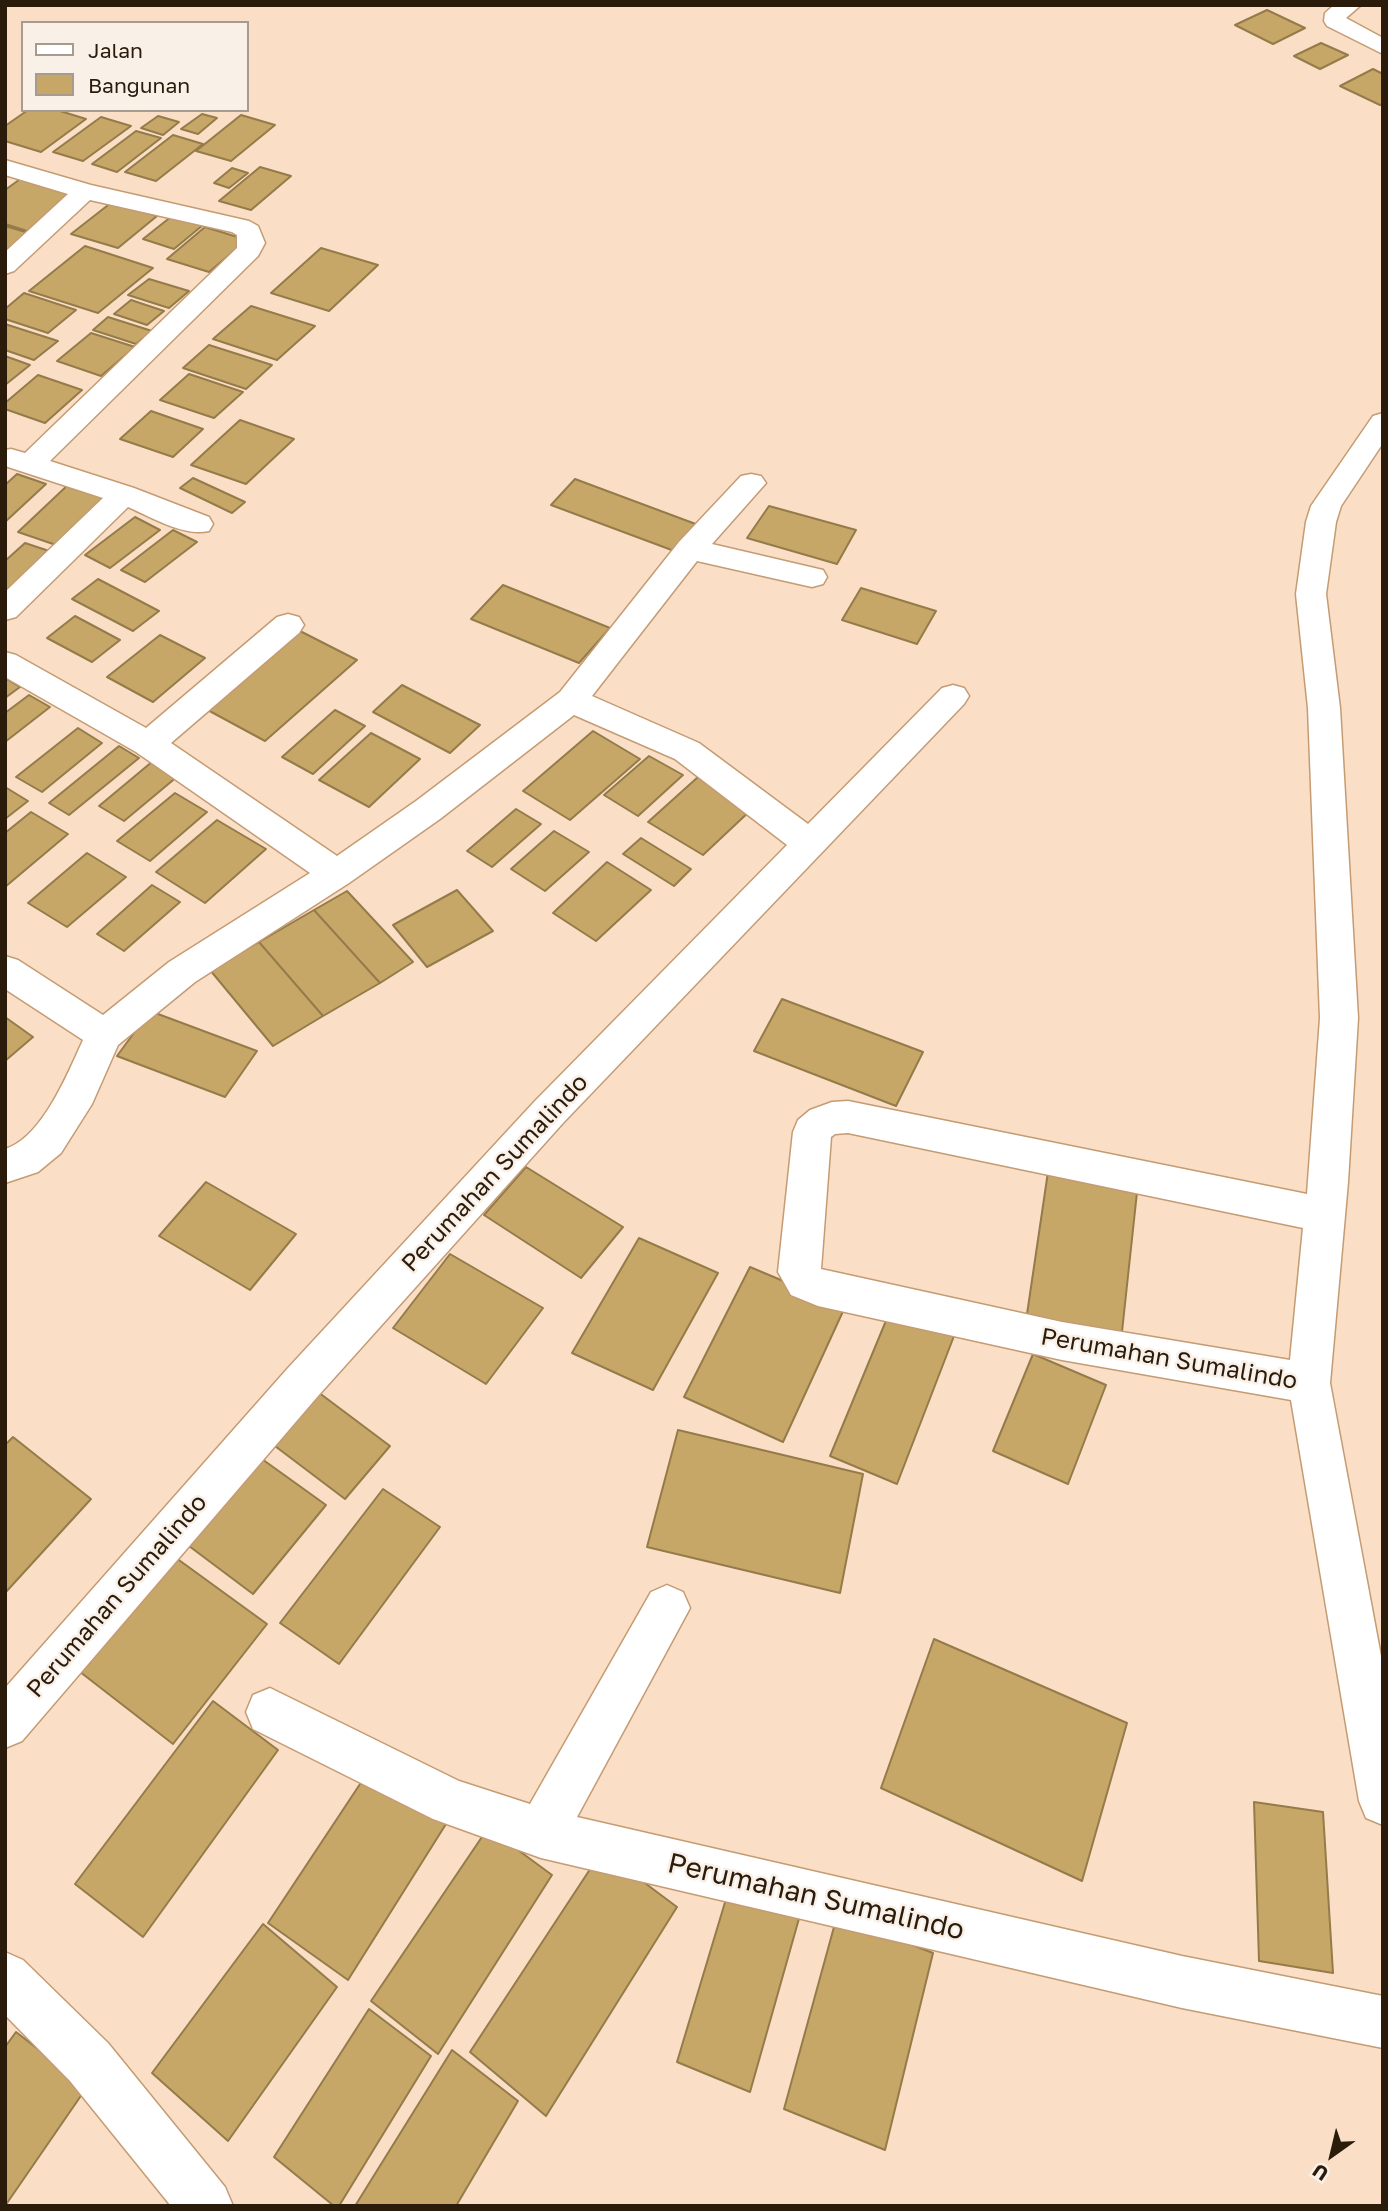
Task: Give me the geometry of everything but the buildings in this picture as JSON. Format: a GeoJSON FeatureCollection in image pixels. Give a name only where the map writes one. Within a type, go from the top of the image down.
{"type":"FeatureCollection","features":[{"type":"Feature","properties":{"kind":"street"},"geometry":{"type":"LineString","coordinates":[[1350,5],[1336,13],[1335,21],[1383,47]]}},
{"type":"Feature","properties":{"kind":"street"},"geometry":{"type":"LineString","coordinates":[[5,167],[85,191],[240,226],[249,231],[252,243],[249,251],[18,460],[124,495],[198,524]]}},
{"type":"Feature","properties":{"kind":"street"},"geometry":{"type":"LineString","coordinates":[[5,266],[85,191]]}},
{"type":"Feature","properties":{"kind":"street"},"geometry":{"type":"LineString","coordinates":[[1309,1383],[1339,1018],[1325,708],[1311,583],[1326,506],[1383,422]]}},
{"type":"Feature","properties":{"kind":"street"},"geometry":{"type":"LineString","coordinates":[[5,1166],[24,1160],[47,1141],[78,1093],[104,1035],[182,972],[337,874],[428,810],[571,700],[690,549],[751,483]]}},
{"type":"Feature","properties":{"kind":"street"},"geometry":{"type":"LineString","coordinates":[[5,610],[124,495]]}},
{"type":"Feature","properties":{"kind":"street"},"geometry":{"type":"LineString","coordinates":[[690,549],[812,577]]}},
{"type":"Feature","properties":{"kind":"street"},"geometry":{"type":"LineString","coordinates":[[148,744],[288,625]]}},
{"type":"Feature","properties":{"kind":"street"},"geometry":{"type":"LineString","coordinates":[[5,663],[148,744],[337,874]]}},
{"type":"Feature","properties":{"kind":"street","name":"Perumahan Sumalindo"},"geometry":{"type":"LineString","coordinates":[[5,1724],[303,1382],[549,1112],[953,696]]}},
{"type":"Feature","properties":{"kind":"street"},"geometry":{"type":"LineString","coordinates":[[571,700],[687,751],[810,844]]}},
{"type":"Feature","properties":{"kind":"street"},"geometry":{"type":"LineString","coordinates":[[5,970],[104,1035]]}},
{"type":"Feature","properties":{"kind":"street","name":"Perumahan Sumalindo"},"geometry":{"type":"LineString","coordinates":[[1324,1214],[848,1117],[830,1117],[819,1122],[812,1132],[799,1272],[806,1282],[924,1313],[1163,1362],[1309,1383],[1383,1801]]}},
{"type":"Feature","properties":{"kind":"street"},"geometry":{"type":"LineString","coordinates":[[541,1833],[667,1608]]}},
{"type":"Feature","properties":{"kind":"street","name":"Perumahan Sumalindo"},"geometry":{"type":"LineString","coordinates":[[270,1712],[450,1802],[541,1833],[1182,1982],[1383,2022]]}},
{"type":"Feature","properties":{"kind":"street"},"geometry":{"type":"LineString","coordinates":[[5,1978],[89,2062],[206,2206]]}}]}
